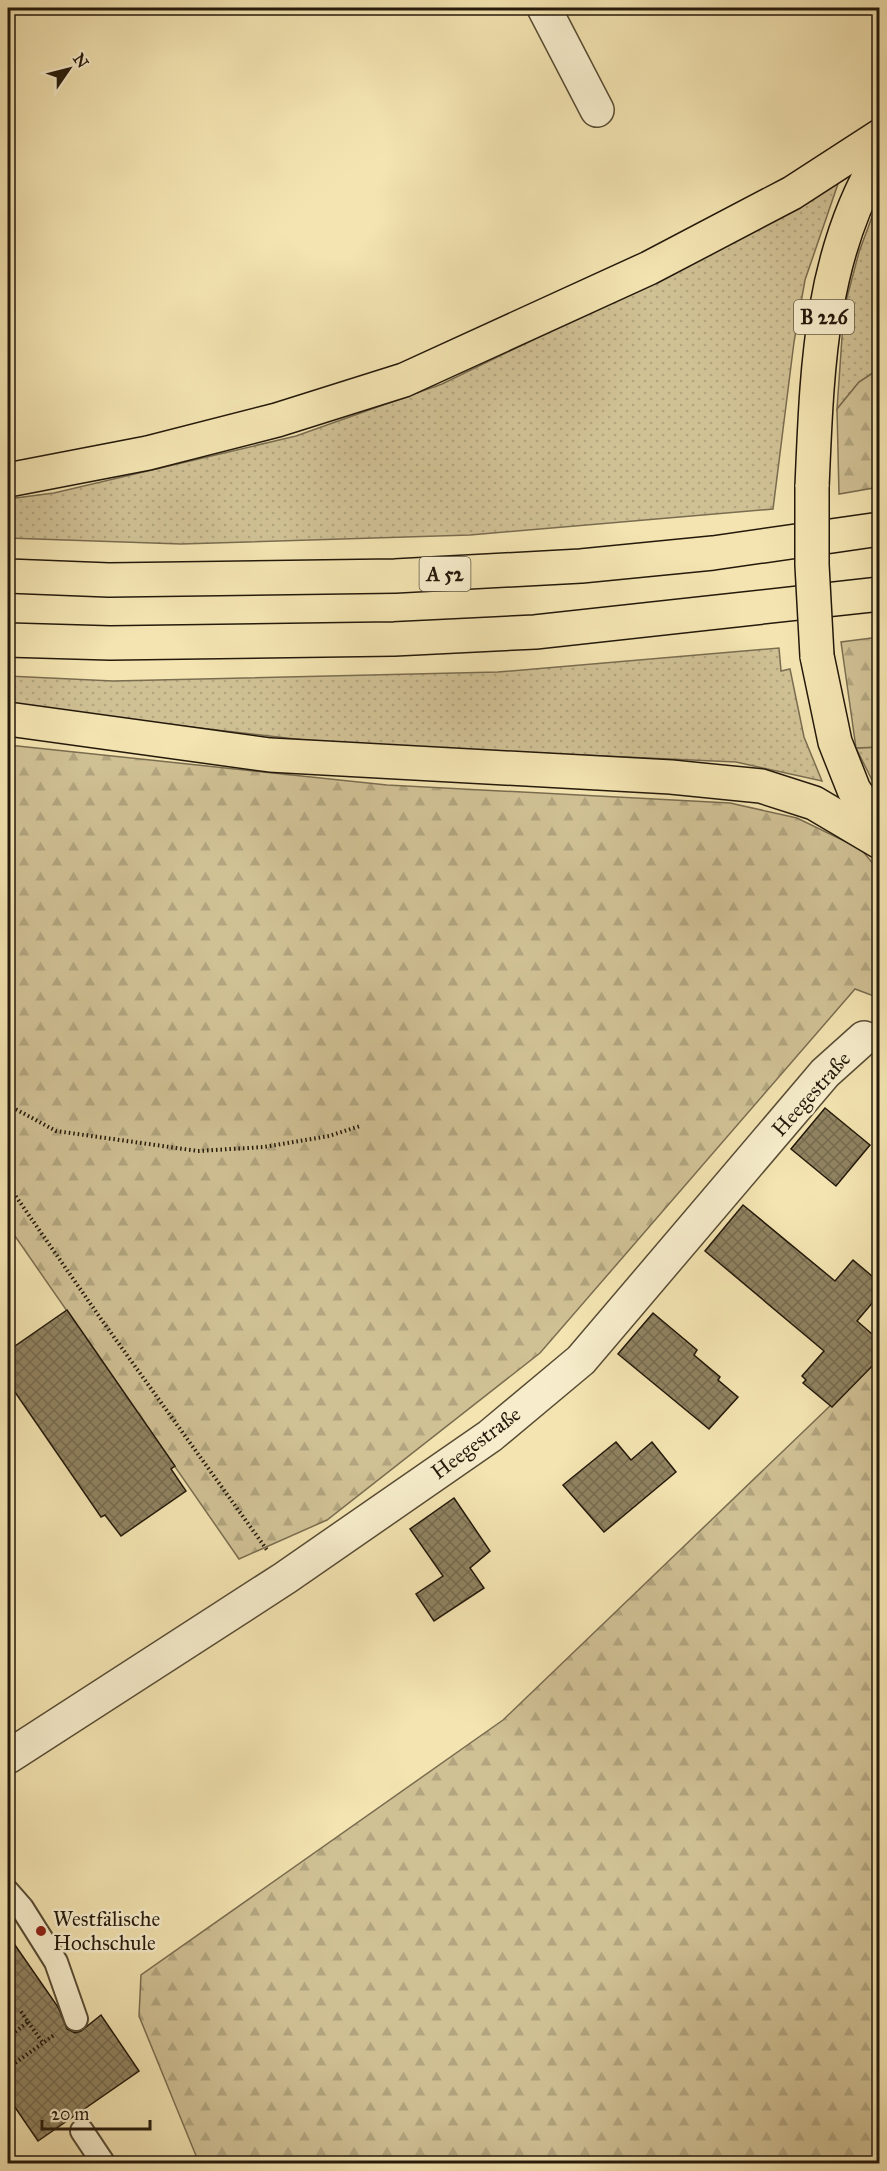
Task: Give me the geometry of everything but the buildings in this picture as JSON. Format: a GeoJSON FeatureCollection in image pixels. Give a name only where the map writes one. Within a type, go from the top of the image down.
{"type":"FeatureCollection","features":[{"type":"Feature","properties":{"kind":"main road"},"geometry":{"type":"LineString","coordinates":[[8,480],[148,453],[277,420],[404,380],[650,268],[792,193],[879,136]]}},
{"type":"Feature","properties":{"kind":"main road","name":"B 226"},"geometry":{"type":"LineString","coordinates":[[879,157],[862,186],[844,236],[828,293],[816,382],[812,487],[812,565],[817,657],[835,742],[854,790],[879,829]]}},
{"type":"Feature","properties":{"kind":"main road","name":"A 52"},"geometry":{"type":"LineString","coordinates":[[8,576],[109,580],[418,575],[581,566],[713,553],[879,529]]}},
{"type":"Feature","properties":{"kind":"main road"},"geometry":{"type":"LineString","coordinates":[[8,640],[110,643],[370,639],[536,632],[879,594]]}},
{"type":"Feature","properties":{"kind":"main road"},"geometry":{"type":"LineString","coordinates":[[8,719],[270,755],[671,777],[761,786],[814,803],[879,842]]}},
{"type":"Feature","properties":{"kind":"street"},"geometry":{"type":"LineString","coordinates":[[544,8],[597,110]]}},
{"type":"Feature","properties":{"kind":"street","name":"Heegestraße"},"geometry":{"type":"LineString","coordinates":[[8,1757],[285,1578],[490,1436],[581,1360],[825,1073],[864,1038]]}},
{"type":"Feature","properties":{"kind":"lane"},"geometry":{"type":"LineString","coordinates":[[8,1892],[22,1908],[56,1962],[76,2019]]}},
{"type":"Feature","properties":{"kind":"lane"},"geometry":{"type":"LineString","coordinates":[[82,2131],[104,2163]]}},
{"type":"Feature","properties":{"kind":"path"},"geometry":{"type":"LineString","coordinates":[[8,1106],[56,1131],[198,1151],[275,1145],[329,1137],[360,1126]]}},
{"type":"Feature","properties":{"kind":"path"},"geometry":{"type":"LineString","coordinates":[[8,1185],[285,1578]]}},
{"type":"Feature","properties":{"kind":"path"},"geometry":{"type":"LineString","coordinates":[[20,2010],[43,2043]]}},
{"type":"Feature","properties":{"kind":"path"},"geometry":{"type":"LineString","coordinates":[[8,2068],[76,2019]]}},
{"type":"Feature","properties":{"kind":"path"},"geometry":{"type":"LineString","coordinates":[[8,2037],[28,2022]]}},
{"type":"Feature","properties":{"kind":"green space"},"geometry":{"type":"Polygon","coordinates":[[[840,178],[805,280],[794,342],[773,509],[470,535],[181,544],[8,538],[8,499],[54,493],[296,436],[442,384],[721,248],[840,178]]]}},
{"type":"Feature","properties":{"kind":"green space"},"geometry":{"type":"Polygon","coordinates":[[[879,198],[879,369],[859,382],[837,409],[844,309],[859,252],[879,198]]]}},
{"type":"Feature","properties":{"kind":"green space"},"geometry":{"type":"Polygon","coordinates":[[[879,369],[879,487],[839,494],[837,409],[859,382],[879,369]]]}},
{"type":"Feature","properties":{"kind":"green space"},"geometry":{"type":"Polygon","coordinates":[[[879,637],[879,747],[856,748],[841,642],[879,637]]]}},
{"type":"Feature","properties":{"kind":"green space"},"geometry":{"type":"Polygon","coordinates":[[[779,648],[781,671],[790,669],[804,737],[822,781],[736,762],[444,749],[304,740],[8,706],[8,676],[113,681],[498,672],[779,648]]]}},
{"type":"Feature","properties":{"kind":"green space"},"geometry":{"type":"Polygon","coordinates":[[[8,745],[387,785],[730,803],[797,818],[861,849],[879,871],[879,998],[855,989],[540,1353],[327,1520],[239,1559],[8,1226],[8,745]]]}},
{"type":"Feature","properties":{"kind":"green space"},"geometry":{"type":"Polygon","coordinates":[[[880,747],[879,794],[856,748],[880,747]]]}},
{"type":"Feature","properties":{"kind":"green space"},"geometry":{"type":"Polygon","coordinates":[[[879,1359],[879,2163],[199,2163],[139,2016],[141,1975],[503,1720],[879,1359]]]}},
{"type":"Feature","properties":{"kind":"place","name":"Westfälische Hochschule"},"geometry":{"type":"Point","coordinates":[41,1931]}}]}
